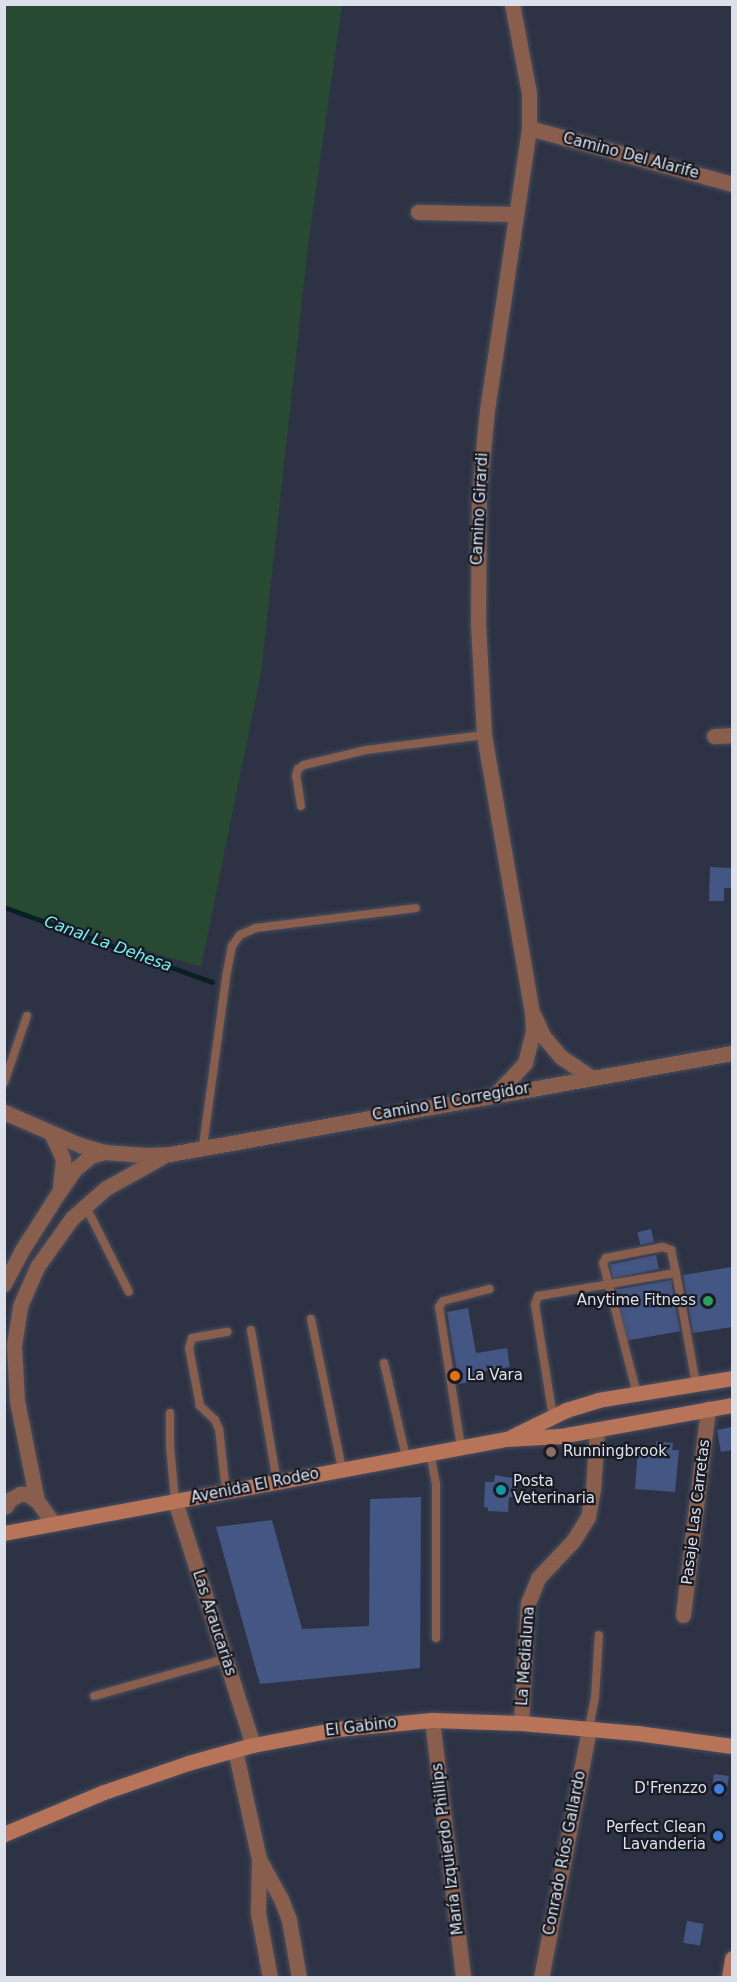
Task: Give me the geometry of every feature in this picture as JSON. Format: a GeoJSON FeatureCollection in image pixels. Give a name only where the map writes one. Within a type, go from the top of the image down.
{"type":"FeatureCollection","features":[{"type":"Feature","properties":{"kind":"main road","name":"Avenida El Rodeo"},"geometry":{"type":"LineString","coordinates":[[506,1439],[553,1416],[589,1403],[732,1378]]}},
{"type":"Feature","properties":{"kind":"main road","name":"Avenida El Rodeo"},"geometry":{"type":"LineString","coordinates":[[4,1533],[430,1452],[506,1439],[560,1436],[732,1405]]}},
{"type":"Feature","properties":{"kind":"main road","name":"El Gabino"},"geometry":{"type":"LineString","coordinates":[[4,1834],[149,1775],[253,1745],[338,1729],[432,1720],[521,1723],[589,1728],[732,1746]]}},
{"type":"Feature","properties":{"kind":"main road"},"geometry":{"type":"LineString","coordinates":[[729,1977],[732,1958]]}},
{"type":"Feature","properties":{"kind":"street","name":"Camino Girardi"},"geometry":{"type":"LineString","coordinates":[[495,1095],[512,1079],[529,1054],[532,1013],[484,735],[478,624],[479,494],[487,411],[529,128],[528,93],[512,4]]}},
{"type":"Feature","properties":{"kind":"street","name":"Camino Del Alarife"},"geometry":{"type":"LineString","coordinates":[[529,128],[732,184]]}},
{"type":"Feature","properties":{"kind":"street"},"geometry":{"type":"LineString","coordinates":[[418,212],[516,214]]}},
{"type":"Feature","properties":{"kind":"street"},"geometry":{"type":"LineString","coordinates":[[714,736],[732,735]]}},
{"type":"Feature","properties":{"kind":"street","name":"Camino Girardi"},"geometry":{"type":"LineString","coordinates":[[532,1013],[544,1037],[561,1057],[592,1078]]}},
{"type":"Feature","properties":{"kind":"street","name":"Camino El Corregidor"},"geometry":{"type":"LineString","coordinates":[[54,1524],[38,1501],[17,1401],[14,1371],[16,1325],[20,1306],[37,1267],[58,1235],[85,1205],[129,1173],[170,1154],[203,1146],[732,1053]]}},
{"type":"Feature","properties":{"kind":"street","name":"Camino El Corregidor"},"geometry":{"type":"LineString","coordinates":[[4,1112],[51,1133],[104,1152],[170,1154]]}},
{"type":"Feature","properties":{"kind":"street"},"geometry":{"type":"LineString","coordinates":[[51,1133],[63,1159],[60,1192]]}},
{"type":"Feature","properties":{"kind":"street"},"geometry":{"type":"LineString","coordinates":[[4,1284],[22,1250],[82,1162],[104,1152]]}},
{"type":"Feature","properties":{"kind":"street","name":"Pasaje Las Carretas"},"geometry":{"type":"LineString","coordinates":[[683,1615],[708,1409]]}},
{"type":"Feature","properties":{"kind":"street","name":"La Medialuna"},"geometry":{"type":"LineString","coordinates":[[521,1723],[528,1603],[538,1578],[573,1540],[588,1517],[593,1490],[597,1430]]}},
{"type":"Feature","properties":{"kind":"street"},"geometry":{"type":"LineString","coordinates":[[4,1486],[5,1510]]}},
{"type":"Feature","properties":{"kind":"street"},"geometry":{"type":"LineString","coordinates":[[5,1510],[9,1500],[20,1494],[27,1494],[38,1501]]}},
{"type":"Feature","properties":{"kind":"street","name":"Las Araucarias"},"geometry":{"type":"LineString","coordinates":[[176,1501],[253,1745]]}},
{"type":"Feature","properties":{"kind":"street","name":"María Izquierdo Phillips"},"geometry":{"type":"LineString","coordinates":[[432,1720],[463,1977]]}},
{"type":"Feature","properties":{"kind":"street","name":"Conrado Ríos Gallardo"},"geometry":{"type":"LineString","coordinates":[[541,1977],[589,1728]]}},
{"type":"Feature","properties":{"kind":"street"},"geometry":{"type":"LineString","coordinates":[[235,1750],[259,1860],[258,1913],[270,1977]]}},
{"type":"Feature","properties":{"kind":"street"},"geometry":{"type":"LineString","coordinates":[[259,1860],[281,1899],[289,1920],[299,1977]]}},
{"type":"Feature","properties":{"kind":"lane"},"geometry":{"type":"LineString","coordinates":[[301,806],[296,776],[301,766],[366,750],[484,735]]}},
{"type":"Feature","properties":{"kind":"lane"},"geometry":{"type":"LineString","coordinates":[[203,1146],[226,977],[232,946],[240,935],[256,928],[416,908]]}},
{"type":"Feature","properties":{"kind":"lane"},"geometry":{"type":"LineString","coordinates":[[4,1083],[27,1016]]}},
{"type":"Feature","properties":{"kind":"lane"},"geometry":{"type":"LineString","coordinates":[[85,1205],[129,1292]]}},
{"type":"Feature","properties":{"kind":"lane"},"geometry":{"type":"LineString","coordinates":[[637,1394],[603,1263],[606,1258],[663,1247],[670,1250],[676,1273],[696,1384]]}},
{"type":"Feature","properties":{"kind":"lane"},"geometry":{"type":"LineString","coordinates":[[553,1416],[536,1300],[538,1296],[676,1273]]}},
{"type":"Feature","properties":{"kind":"lane"},"geometry":{"type":"LineString","coordinates":[[461,1447],[439,1307],[443,1301],[489,1289]]}},
{"type":"Feature","properties":{"kind":"lane"},"geometry":{"type":"LineString","coordinates":[[311,1319],[342,1469]]}},
{"type":"Feature","properties":{"kind":"lane"},"geometry":{"type":"LineString","coordinates":[[251,1330],[277,1482]]}},
{"type":"Feature","properties":{"kind":"lane"},"geometry":{"type":"LineString","coordinates":[[226,1491],[219,1429],[215,1420],[200,1406],[189,1348],[192,1338],[227,1332]]}},
{"type":"Feature","properties":{"kind":"lane"},"geometry":{"type":"LineString","coordinates":[[384,1363],[406,1457]]}},
{"type":"Feature","properties":{"kind":"lane"},"geometry":{"type":"LineString","coordinates":[[170,1413],[170,1446],[176,1501]]}},
{"type":"Feature","properties":{"kind":"lane"},"geometry":{"type":"LineString","coordinates":[[430,1452],[436,1484],[436,1638]]}},
{"type":"Feature","properties":{"kind":"lane"},"geometry":{"type":"LineString","coordinates":[[589,1728],[595,1698],[599,1635]]}},
{"type":"Feature","properties":{"kind":"lane"},"geometry":{"type":"LineString","coordinates":[[94,1696],[225,1659]]}},
{"type":"Feature","properties":{"kind":"green space"},"geometry":{"type":"Polygon","coordinates":[[[4,5],[342,5],[309,238],[261,673],[201,967],[5,907],[4,5]]]}},
{"type":"Feature","properties":{"kind":"building"},"geometry":{"type":"Polygon","coordinates":[[[710,867],[732,868],[732,888],[724,888],[724,901],[709,901],[710,867]]]}},
{"type":"Feature","properties":{"kind":"building"},"geometry":{"type":"Polygon","coordinates":[[[651,1229],[654,1242],[640,1245],[637,1232],[651,1229]]]}},
{"type":"Feature","properties":{"kind":"building"},"geometry":{"type":"Polygon","coordinates":[[[656,1255],[659,1269],[613,1278],[610,1265],[656,1255]]]}},
{"type":"Feature","properties":{"kind":"building","name":"Anytime Fitness"},"geometry":{"type":"Polygon","coordinates":[[[732,1267],[732,1327],[693,1333],[683,1275],[732,1267]]]}},
{"type":"Feature","properties":{"kind":"building"},"geometry":{"type":"Polygon","coordinates":[[[671,1280],[680,1331],[625,1341],[616,1290],[671,1280]]]}},
{"type":"Feature","properties":{"kind":"building"},"geometry":{"type":"Polygon","coordinates":[[[468,1308],[476,1353],[507,1348],[510,1367],[481,1372],[483,1380],[459,1384],[447,1312],[468,1308]]]}},
{"type":"Feature","properties":{"kind":"building"},"geometry":{"type":"Polygon","coordinates":[[[732,1427],[732,1450],[721,1452],[717,1430],[732,1427]]]}},
{"type":"Feature","properties":{"kind":"building"},"geometry":{"type":"Polygon","coordinates":[[[656,1441],[673,1443],[672,1450],[679,1450],[675,1492],[635,1489],[638,1447],[656,1449],[656,1441]]]}},
{"type":"Feature","properties":{"kind":"building","name":"Posta Veterinaria"},"geometry":{"type":"Polygon","coordinates":[[[495,1475],[517,1479],[516,1497],[509,1497],[508,1512],[488,1511],[488,1508],[484,1507],[485,1482],[494,1482],[495,1475]]]}},
{"type":"Feature","properties":{"kind":"building"},"geometry":{"type":"Polygon","coordinates":[[[421,1497],[420,1668],[260,1684],[216,1527],[272,1520],[302,1629],[369,1626],[370,1499],[421,1497]]]}},
{"type":"Feature","properties":{"kind":"building"},"geometry":{"type":"Polygon","coordinates":[[[714,1774],[729,1776],[726,1795],[711,1793],[714,1774]]]}},
{"type":"Feature","properties":{"kind":"building"},"geometry":{"type":"Polygon","coordinates":[[[687,1921],[704,1924],[700,1946],[683,1943],[687,1921]]]}},
{"type":"Feature","properties":{"kind":"waterway","name":"Canal La Dehesa"},"geometry":{"type":"LineString","coordinates":[[4,907],[212,982]]}},
{"type":"Feature","properties":{"kind":"place","name":"Anytime Fitness"},"geometry":{"type":"Point","coordinates":[708,1301]}},
{"type":"Feature","properties":{"kind":"place","name":"La Vara"},"geometry":{"type":"Point","coordinates":[455,1376]}},
{"type":"Feature","properties":{"kind":"place","name":"Runningbrook"},"geometry":{"type":"Point","coordinates":[551,1452]}},
{"type":"Feature","properties":{"kind":"place","name":"Posta Veterinaria"},"geometry":{"type":"Point","coordinates":[501,1490]}},
{"type":"Feature","properties":{"kind":"place","name":"D'Frenzzo"},"geometry":{"type":"Point","coordinates":[719,1789]}},
{"type":"Feature","properties":{"kind":"place","name":"Perfect Clean Lavanderia"},"geometry":{"type":"Point","coordinates":[718,1836]}}]}
